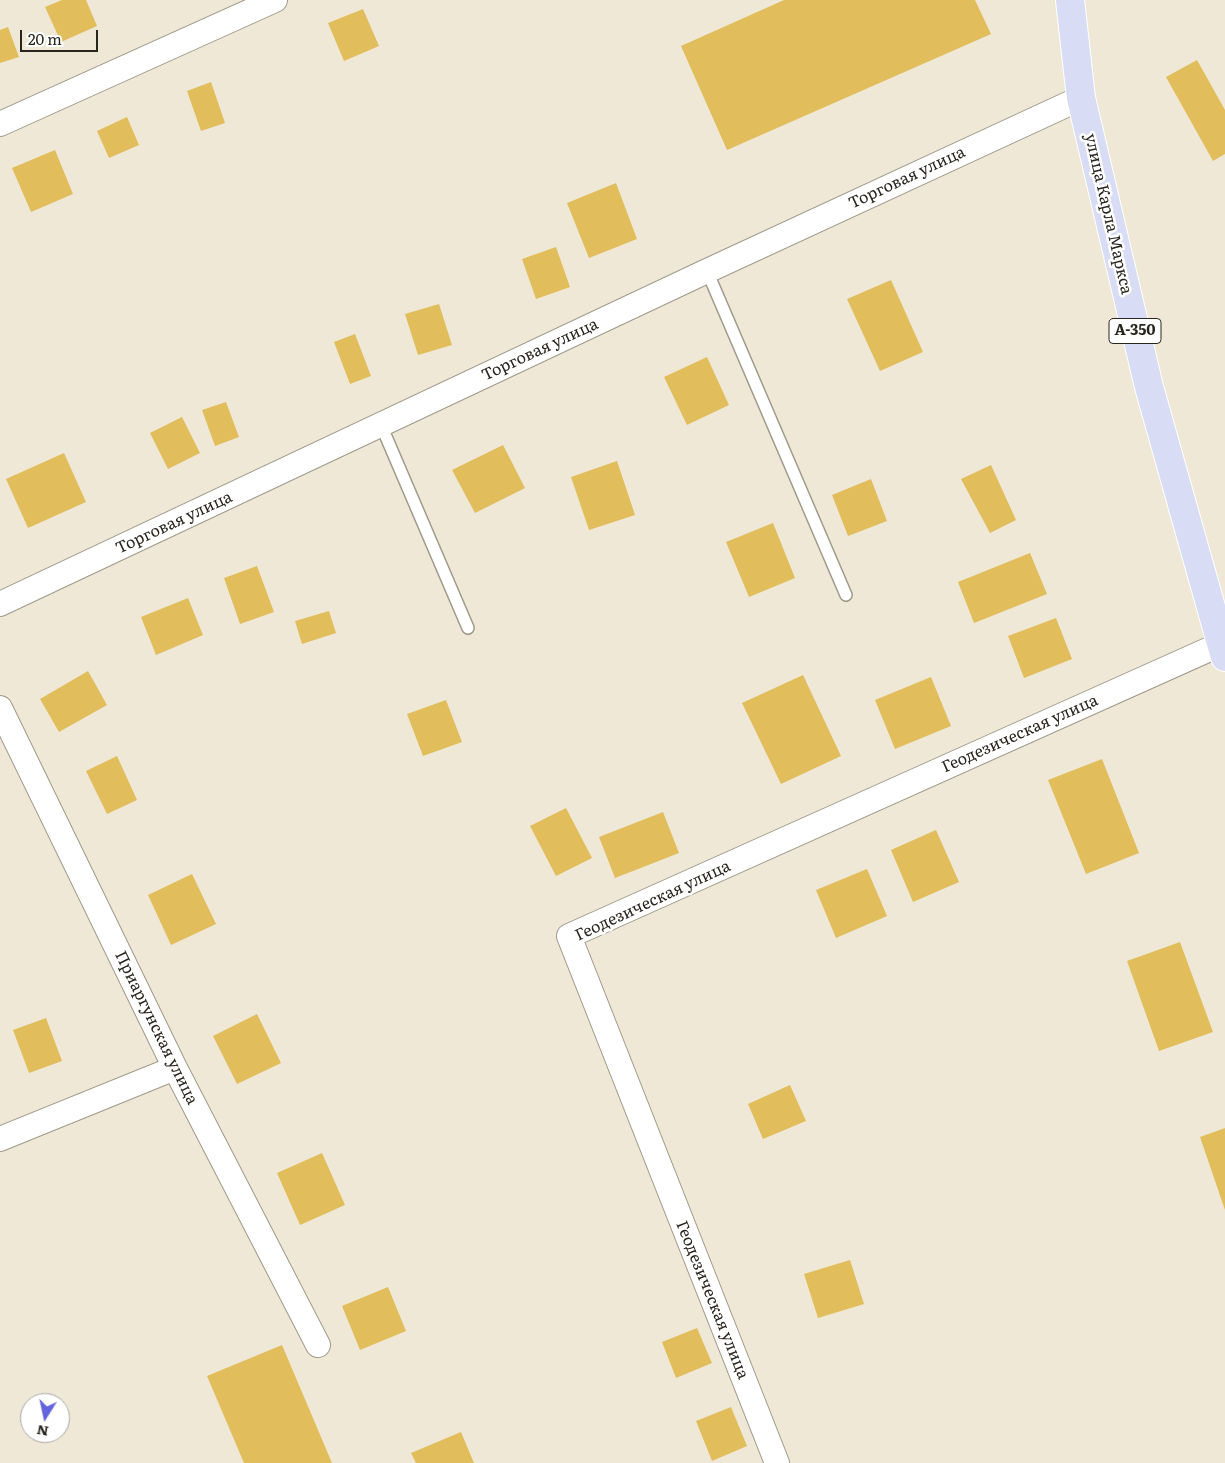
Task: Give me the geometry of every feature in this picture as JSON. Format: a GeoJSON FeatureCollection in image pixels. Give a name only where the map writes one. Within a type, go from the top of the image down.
{"type":"FeatureCollection","features":[{"type":"Feature","properties":{"kind":"highway","name":"улица Карла Маркса"},"geometry":{"type":"LineString","coordinates":[[1070,0],[1081,98],[1149,387],[1223,650]]}},
{"type":"Feature","properties":{"kind":"street"},"geometry":{"type":"LineString","coordinates":[[0,124],[274,0]]}},
{"type":"Feature","properties":{"kind":"street","name":"Торговая улица"},"geometry":{"type":"LineString","coordinates":[[0,604],[707,271],[1081,98]]}},
{"type":"Feature","properties":{"kind":"street","name":"Геодезическая улица"},"geometry":{"type":"LineString","coordinates":[[777,1463],[569,936],[1223,650]]}},
{"type":"Feature","properties":{"kind":"street","name":"Приаргунская улица"},"geometry":{"type":"LineString","coordinates":[[0,708],[174,1068],[318,1346]]}},
{"type":"Feature","properties":{"kind":"street"},"geometry":{"type":"LineString","coordinates":[[0,1139],[174,1068]]}},
{"type":"Feature","properties":{"kind":"lane"},"geometry":{"type":"LineString","coordinates":[[707,271],[846,595]]}},
{"type":"Feature","properties":{"kind":"lane"},"geometry":{"type":"LineString","coordinates":[[381,425],[468,628]]}},
{"type":"Feature","properties":{"kind":"building"},"geometry":{"type":"Polygon","coordinates":[[[62,0],[86,0],[97,26],[61,42],[45,7],[62,0]]]}},
{"type":"Feature","properties":{"kind":"building"},"geometry":{"type":"Polygon","coordinates":[[[784,0],[975,0],[991,34],[727,150],[681,46],[784,0]]]}},
{"type":"Feature","properties":{"kind":"building"},"geometry":{"type":"Polygon","coordinates":[[[363,9],[379,46],[344,61],[328,23],[363,9]]]}},
{"type":"Feature","properties":{"kind":"building"},"geometry":{"type":"Polygon","coordinates":[[[8,27],[19,57],[0,63],[0,30],[8,27]]]}},
{"type":"Feature","properties":{"kind":"building"},"geometry":{"type":"Polygon","coordinates":[[[1197,60],[1225,110],[1225,154],[1213,161],[1166,77],[1197,60]]]}},
{"type":"Feature","properties":{"kind":"building"},"geometry":{"type":"Polygon","coordinates":[[[211,82],[225,123],[201,131],[187,91],[211,82]]]}},
{"type":"Feature","properties":{"kind":"building"},"geometry":{"type":"Polygon","coordinates":[[[127,117],[139,145],[109,158],[97,131],[127,117]]]}},
{"type":"Feature","properties":{"kind":"building"},"geometry":{"type":"Polygon","coordinates":[[[55,150],[73,194],[31,212],[12,168],[55,150]]]}},
{"type":"Feature","properties":{"kind":"building"},"geometry":{"type":"Polygon","coordinates":[[[616,183],[637,239],[589,258],[567,203],[616,183]]]}},
{"type":"Feature","properties":{"kind":"building"},"geometry":{"type":"Polygon","coordinates":[[[556,247],[570,287],[536,299],[522,259],[556,247]]]}},
{"type":"Feature","properties":{"kind":"building"},"geometry":{"type":"Polygon","coordinates":[[[891,280],[923,352],[880,371],[847,299],[891,280]]]}},
{"type":"Feature","properties":{"kind":"building"},"geometry":{"type":"Polygon","coordinates":[[[439,304],[452,345],[418,355],[405,314],[439,304]]]}},
{"type":"Feature","properties":{"kind":"building"},"geometry":{"type":"Polygon","coordinates":[[[355,334],[371,376],[350,384],[334,342],[355,334]]]}},
{"type":"Feature","properties":{"kind":"building"},"geometry":{"type":"Polygon","coordinates":[[[707,357],[729,405],[687,425],[664,377],[707,357]]]}},
{"type":"Feature","properties":{"kind":"building"},"geometry":{"type":"Polygon","coordinates":[[[226,402],[239,437],[215,446],[202,410],[226,402]]]}},
{"type":"Feature","properties":{"kind":"building"},"geometry":{"type":"Polygon","coordinates":[[[182,417],[200,453],[168,469],[150,433],[182,417]]]}},
{"type":"Feature","properties":{"kind":"building"},"geometry":{"type":"Polygon","coordinates":[[[503,445],[525,488],[475,513],[452,470],[503,445]]]}},
{"type":"Feature","properties":{"kind":"building"},"geometry":{"type":"Polygon","coordinates":[[[64,453],[86,502],[28,528],[6,479],[64,453]]]}},
{"type":"Feature","properties":{"kind":"building"},"geometry":{"type":"Polygon","coordinates":[[[617,461],[635,515],[589,530],[571,477],[617,461]]]}},
{"type":"Feature","properties":{"kind":"building"},"geometry":{"type":"Polygon","coordinates":[[[991,465],[1016,520],[990,533],[961,479],[991,465]]]}},
{"type":"Feature","properties":{"kind":"building"},"geometry":{"type":"Polygon","coordinates":[[[871,479],[887,521],[848,536],[832,495],[871,479]]]}},
{"type":"Feature","properties":{"kind":"building"},"geometry":{"type":"Polygon","coordinates":[[[773,523],[795,578],[749,597],[726,542],[773,523]]]}},
{"type":"Feature","properties":{"kind":"building"},"geometry":{"type":"Polygon","coordinates":[[[1030,553],[1047,594],[974,623],[958,582],[1030,553]]]}},
{"type":"Feature","properties":{"kind":"building"},"geometry":{"type":"Polygon","coordinates":[[[257,566],[274,612],[240,624],[224,578],[257,566]]]}},
{"type":"Feature","properties":{"kind":"building"},"geometry":{"type":"Polygon","coordinates":[[[188,598],[203,635],[156,655],[141,617],[188,598]]]}},
{"type":"Feature","properties":{"kind":"building"},"geometry":{"type":"Polygon","coordinates":[[[329,611],[336,633],[302,644],[295,621],[329,611]]]}},
{"type":"Feature","properties":{"kind":"building"},"geometry":{"type":"Polygon","coordinates":[[[1056,618],[1072,659],[1024,678],[1008,636],[1056,618]]]}},
{"type":"Feature","properties":{"kind":"building"},"geometry":{"type":"Polygon","coordinates":[[[88,671],[107,705],[59,732],[40,699],[88,671]]]}},
{"type":"Feature","properties":{"kind":"building"},"geometry":{"type":"Polygon","coordinates":[[[803,675],[841,756],[781,784],[742,703],[803,675]]]}},
{"type":"Feature","properties":{"kind":"building"},"geometry":{"type":"Polygon","coordinates":[[[931,677],[951,726],[895,749],[875,700],[931,677]]]}},
{"type":"Feature","properties":{"kind":"building"},"geometry":{"type":"Polygon","coordinates":[[[446,700],[462,742],[423,756],[407,714],[446,700]]]}},
{"type":"Feature","properties":{"kind":"building"},"geometry":{"type":"Polygon","coordinates":[[[117,756],[137,800],[107,814],[86,771],[117,756]]]}},
{"type":"Feature","properties":{"kind":"building"},"geometry":{"type":"Polygon","coordinates":[[[1102,759],[1139,853],[1086,874],[1048,780],[1102,759]]]}},
{"type":"Feature","properties":{"kind":"building"},"geometry":{"type":"Polygon","coordinates":[[[566,808],[592,858],[556,876],[530,826],[566,808]]]}},
{"type":"Feature","properties":{"kind":"building"},"geometry":{"type":"Polygon","coordinates":[[[663,812],[679,853],[615,878],[599,837],[663,812]]]}},
{"type":"Feature","properties":{"kind":"building"},"geometry":{"type":"Polygon","coordinates":[[[936,830],[959,882],[913,902],[891,850],[936,830]]]}},
{"type":"Feature","properties":{"kind":"building"},"geometry":{"type":"Polygon","coordinates":[[[867,869],[887,916],[836,938],[816,890],[867,869]]]}},
{"type":"Feature","properties":{"kind":"building"},"geometry":{"type":"Polygon","coordinates":[[[192,874],[216,924],[171,945],[148,895],[192,874]]]}},
{"type":"Feature","properties":{"kind":"building"},"geometry":{"type":"Polygon","coordinates":[[[1180,942],[1213,1032],[1159,1051],[1127,961],[1180,942]]]}},
{"type":"Feature","properties":{"kind":"building"},"geometry":{"type":"Polygon","coordinates":[[[257,1014],[281,1063],[237,1084],[213,1036],[257,1014]]]}},
{"type":"Feature","properties":{"kind":"building"},"geometry":{"type":"Polygon","coordinates":[[[46,1018],[62,1061],[29,1073],[13,1030],[46,1018]]]}},
{"type":"Feature","properties":{"kind":"building"},"geometry":{"type":"Polygon","coordinates":[[[790,1085],[806,1121],[763,1139],[748,1104],[790,1085]]]}},
{"type":"Feature","properties":{"kind":"building"},"geometry":{"type":"Polygon","coordinates":[[[1225,1128],[1225,1210],[1200,1137],[1225,1128]]]}},
{"type":"Feature","properties":{"kind":"building"},"geometry":{"type":"Polygon","coordinates":[[[322,1153],[345,1205],[300,1225],[277,1173],[322,1153]]]}},
{"type":"Feature","properties":{"kind":"building"},"geometry":{"type":"Polygon","coordinates":[[[850,1260],[864,1304],[818,1318],[804,1274],[850,1260]]]}},
{"type":"Feature","properties":{"kind":"building"},"geometry":{"type":"Polygon","coordinates":[[[388,1287],[406,1331],[360,1350],[342,1306],[388,1287]]]}},
{"type":"Feature","properties":{"kind":"building"},"geometry":{"type":"Polygon","coordinates":[[[697,1328],[712,1363],[676,1378],[662,1342],[697,1328]]]}},
{"type":"Feature","properties":{"kind":"building"},"geometry":{"type":"Polygon","coordinates":[[[282,1345],[332,1463],[244,1463],[207,1376],[282,1345]]]}},
{"type":"Feature","properties":{"kind":"building"},"geometry":{"type":"Polygon","coordinates":[[[731,1407],[747,1446],[712,1461],[696,1421],[731,1407]]]}},
{"type":"Feature","properties":{"kind":"building"},"geometry":{"type":"Polygon","coordinates":[[[461,1432],[474,1463],[416,1463],[411,1453],[461,1432]]]}}]}
